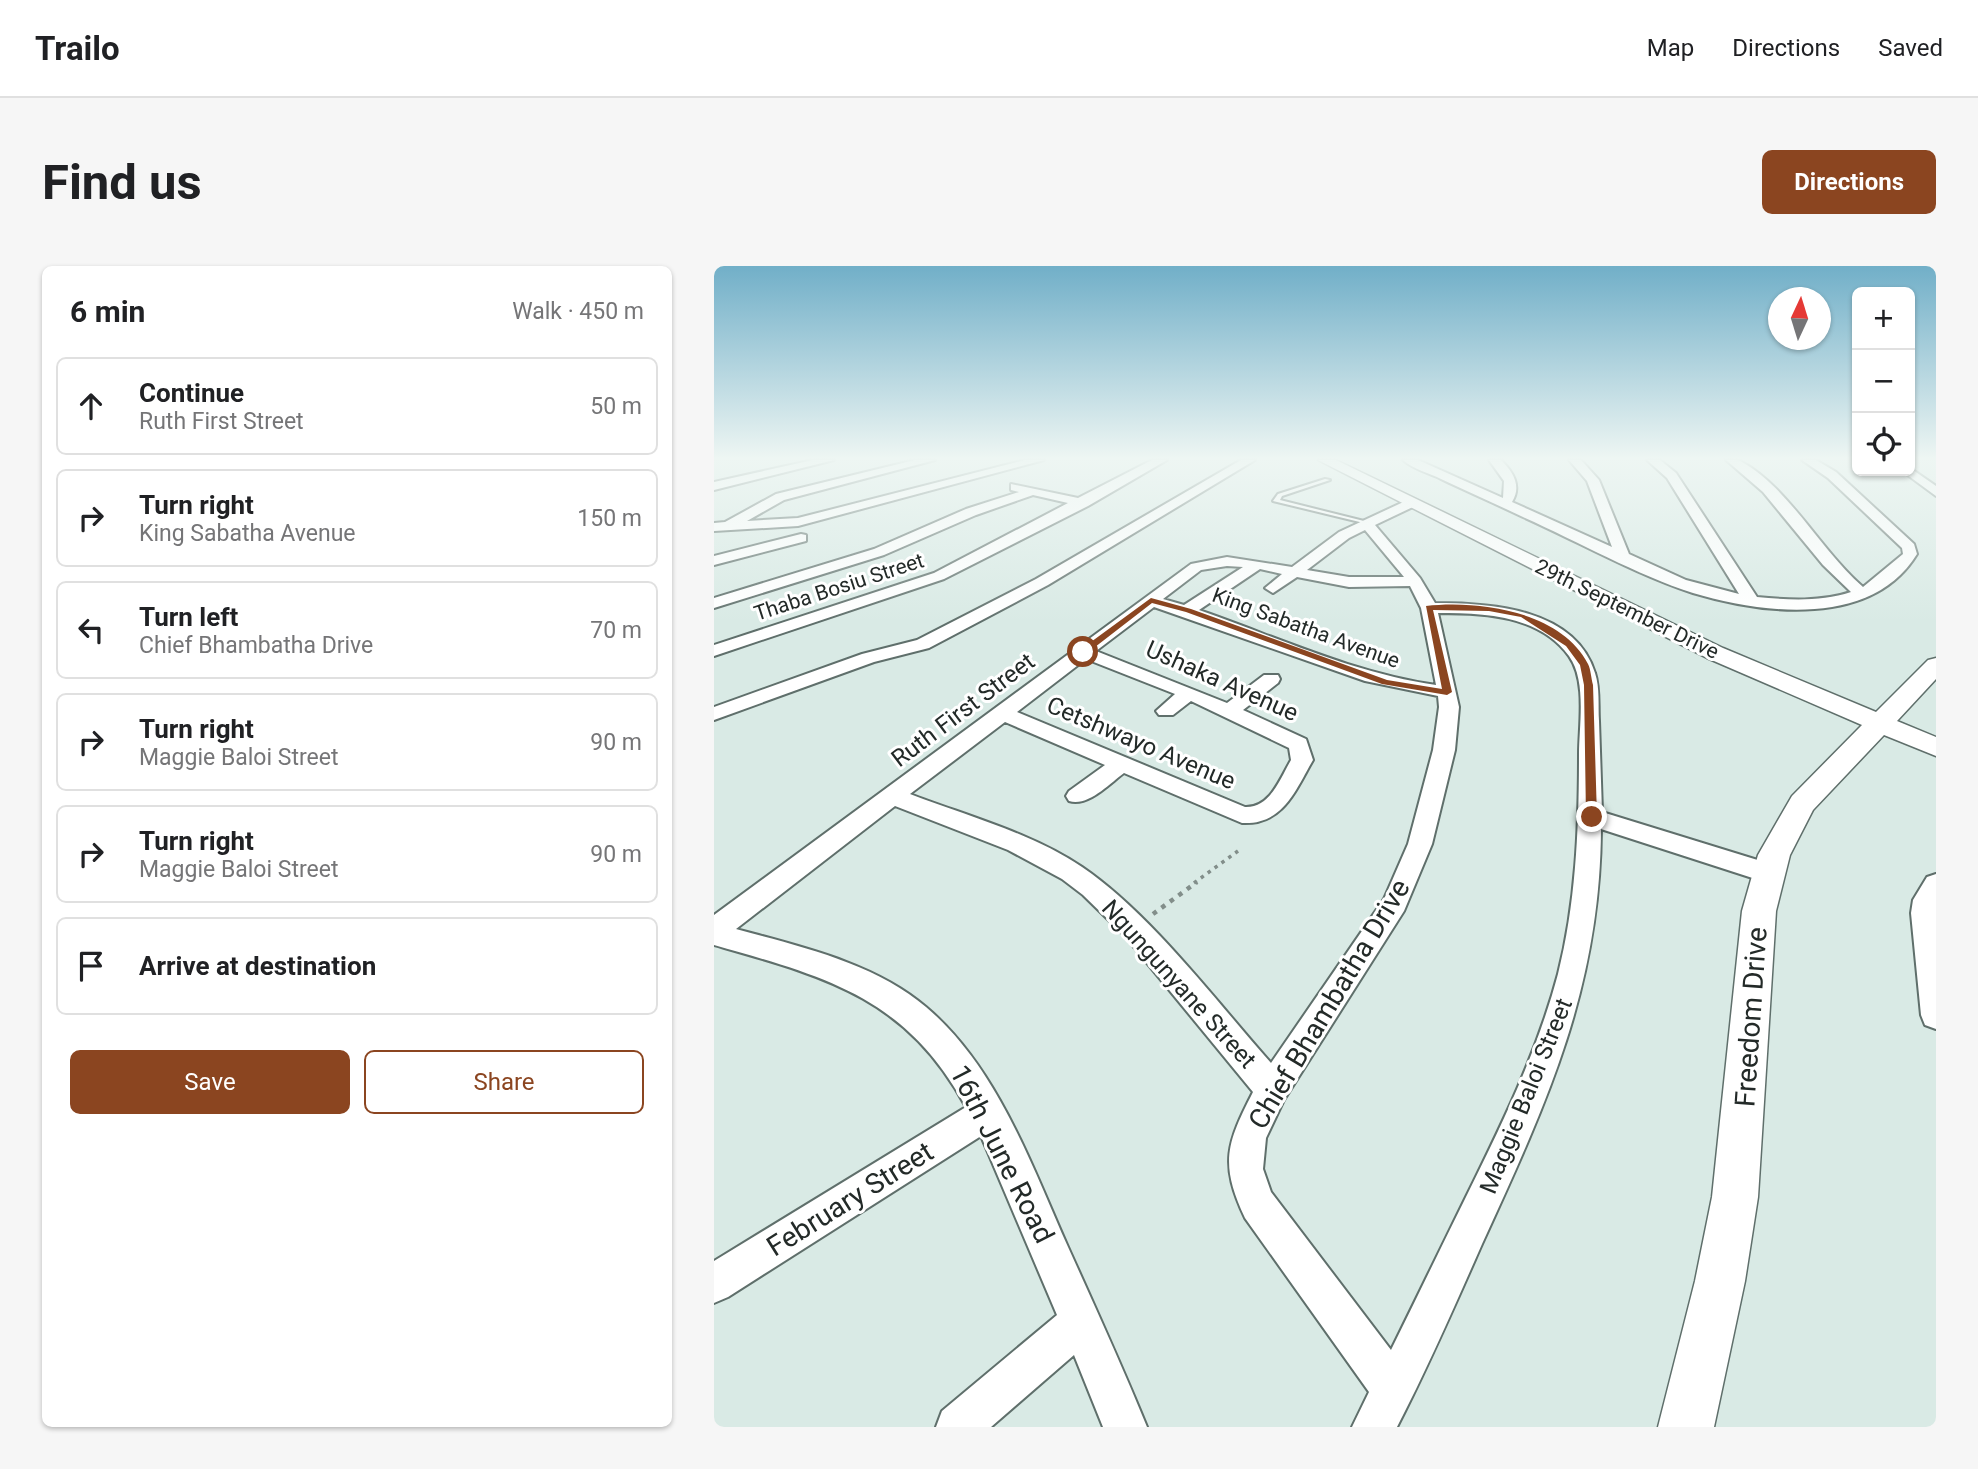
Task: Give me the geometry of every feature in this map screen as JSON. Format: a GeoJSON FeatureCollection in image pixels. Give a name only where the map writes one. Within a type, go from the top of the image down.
{"type":"FeatureCollection","features":[{"type":"Feature","properties":{"kind":"street"},"geometry":{"type":"LineString","coordinates":[[720,527],[746,514]]}},
{"type":"Feature","properties":{"kind":"street"},"geometry":{"type":"LineString","coordinates":[[714,561],[849,514]]}},
{"type":"Feature","properties":{"kind":"street"},"geometry":{"type":"LineString","coordinates":[[714,603],[897,545],[966,514]]}},
{"type":"Feature","properties":{"kind":"street","name":"Thaba Bosiu Street"},"geometry":{"type":"LineString","coordinates":[[714,651],[939,576],[1061,514]]}},
{"type":"Feature","properties":{"kind":"street"},"geometry":{"type":"LineString","coordinates":[[714,714],[868,658],[923,644],[1042,582],[1157,514]]}},
{"type":"Feature","properties":{"kind":"street"},"geometry":{"type":"LineString","coordinates":[[1273,588],[1334,542],[1385,514]]}},
{"type":"Feature","properties":{"kind":"street","name":"29th September Drive"},"geometry":{"type":"LineString","coordinates":[[1436,514],[1668,631],[1936,747]]}},
{"type":"Feature","properties":{"kind":"street"},"geometry":{"type":"LineString","coordinates":[[1529,514],[1717,596],[1824,602],[1862,594],[1905,562],[1910,555],[1909,547],[1874,514]]}},
{"type":"Feature","properties":{"kind":"street"},"geometry":{"type":"LineString","coordinates":[[1606,514],[1622,555]]}},
{"type":"Feature","properties":{"kind":"street"},"geometry":{"type":"LineString","coordinates":[[1697,514],[1752,600]]}},
{"type":"Feature","properties":{"kind":"street"},"geometry":{"type":"LineString","coordinates":[[1786,514],[1842,578],[1862,594]]}},
{"type":"Feature","properties":{"kind":"street","name":"Chief Bhambatha Drive"},"geometry":{"type":"LineString","coordinates":[[1366,523],[1415,581],[1429,608],[1449,707],[1444,750],[1420,845],[1409,874],[1377,935],[1272,1089],[1249,1136],[1245,1161],[1250,1189],[1258,1205],[1394,1390]]}},
{"type":"Feature","properties":{"kind":"street"},"geometry":{"type":"LineString","coordinates":[[720,527],[799,530],[833,567]]}},
{"type":"Feature","properties":{"kind":"street","name":"Ruth First Street"},"geometry":{"type":"LineString","coordinates":[[714,932],[1191,570],[1206,562],[1224,560],[1295,574]]}},
{"type":"Feature","properties":{"kind":"street"},"geometry":{"type":"LineString","coordinates":[[1188,610],[1256,565]]}},
{"type":"Feature","properties":{"kind":"street"},"geometry":{"type":"LineString","coordinates":[[1295,574],[1353,582],[1415,581]]}},
{"type":"Feature","properties":{"kind":"street","name":"King Sabatha Avenue"},"geometry":{"type":"LineString","coordinates":[[1151,601],[1188,610],[1385,682],[1447,692]]}},
{"type":"Feature","properties":{"kind":"street","name":"Maggie Baloi Street"},"geometry":{"type":"LineString","coordinates":[[1374,1427],[1499,1169],[1565,1005],[1587,889],[1592,817],[1587,675],[1578,654],[1550,630],[1523,615],[1489,609],[1429,608]]}},
{"type":"Feature","properties":{"kind":"street","name":"Ushaka Avenue"},"geometry":{"type":"LineString","coordinates":[[1083,652],[1189,693],[1294,740],[1301,749],[1302,760],[1273,807],[1262,816]]}},
{"type":"Feature","properties":{"kind":"street","name":"Freedom Drive"},"geometry":{"type":"LineString","coordinates":[[1686,1427],[1717,1293],[1735,1197],[1759,911],[1768,873],[1782,836],[1802,803],[1936,665]]}},
{"type":"Feature","properties":{"kind":"street"},"geometry":{"type":"LineString","coordinates":[[1230,711],[1271,679]]}},
{"type":"Feature","properties":{"kind":"street"},"geometry":{"type":"LineString","coordinates":[[1166,711],[1189,693]]}},
{"type":"Feature","properties":{"kind":"street","name":"Cetshwayo Avenue"},"geometry":{"type":"LineString","coordinates":[[1002,713],[1242,814],[1262,816]]}},
{"type":"Feature","properties":{"kind":"street"},"geometry":{"type":"LineString","coordinates":[[1077,796],[1124,763]]}},
{"type":"Feature","properties":{"kind":"street","name":"Ngungunyane Street"},"geometry":{"type":"LineString","coordinates":[[892,796],[992,833],[1046,858],[1092,888],[1134,928],[1272,1089]]}},
{"type":"Feature","properties":{"kind":"street"},"geometry":{"type":"LineString","coordinates":[[1592,817],[1768,873]]}},
{"type":"Feature","properties":{"kind":"street"},"geometry":{"type":"LineString","coordinates":[[1936,884],[1926,900],[1923,913],[1936,1015]]}},
{"type":"Feature","properties":{"kind":"street","name":"16th June Road"},"geometry":{"type":"LineString","coordinates":[[714,932],[832,972],[869,988],[902,1007],[932,1032],[950,1052],[968,1078],[1024,1189],[1125,1427]]}},
{"type":"Feature","properties":{"kind":"street","name":"February Street"},"geometry":{"type":"LineString","coordinates":[[714,1283],[986,1114]]}},
{"type":"Feature","properties":{"kind":"street"},"geometry":{"type":"LineString","coordinates":[[958,1427],[1081,1322]]}},
{"type":"Feature","properties":{"kind":"lane"},"geometry":{"type":"LineString","coordinates":[[1330,514],[1366,523]]}},
{"type":"Feature","properties":{"kind":"path"},"geometry":{"type":"LineString","coordinates":[[1134,928],[1238,851]]}},
{"type":"Feature","properties":{"kind":"route"},"geometry":{"type":"LineString","coordinates":[[1083,652],[1151,601],[1188,610],[1385,682],[1418,690],[1447,692],[1429,608],[1489,609],[1523,615],[1569,644],[1584,664],[1588,685],[1592,817]]}}]}
